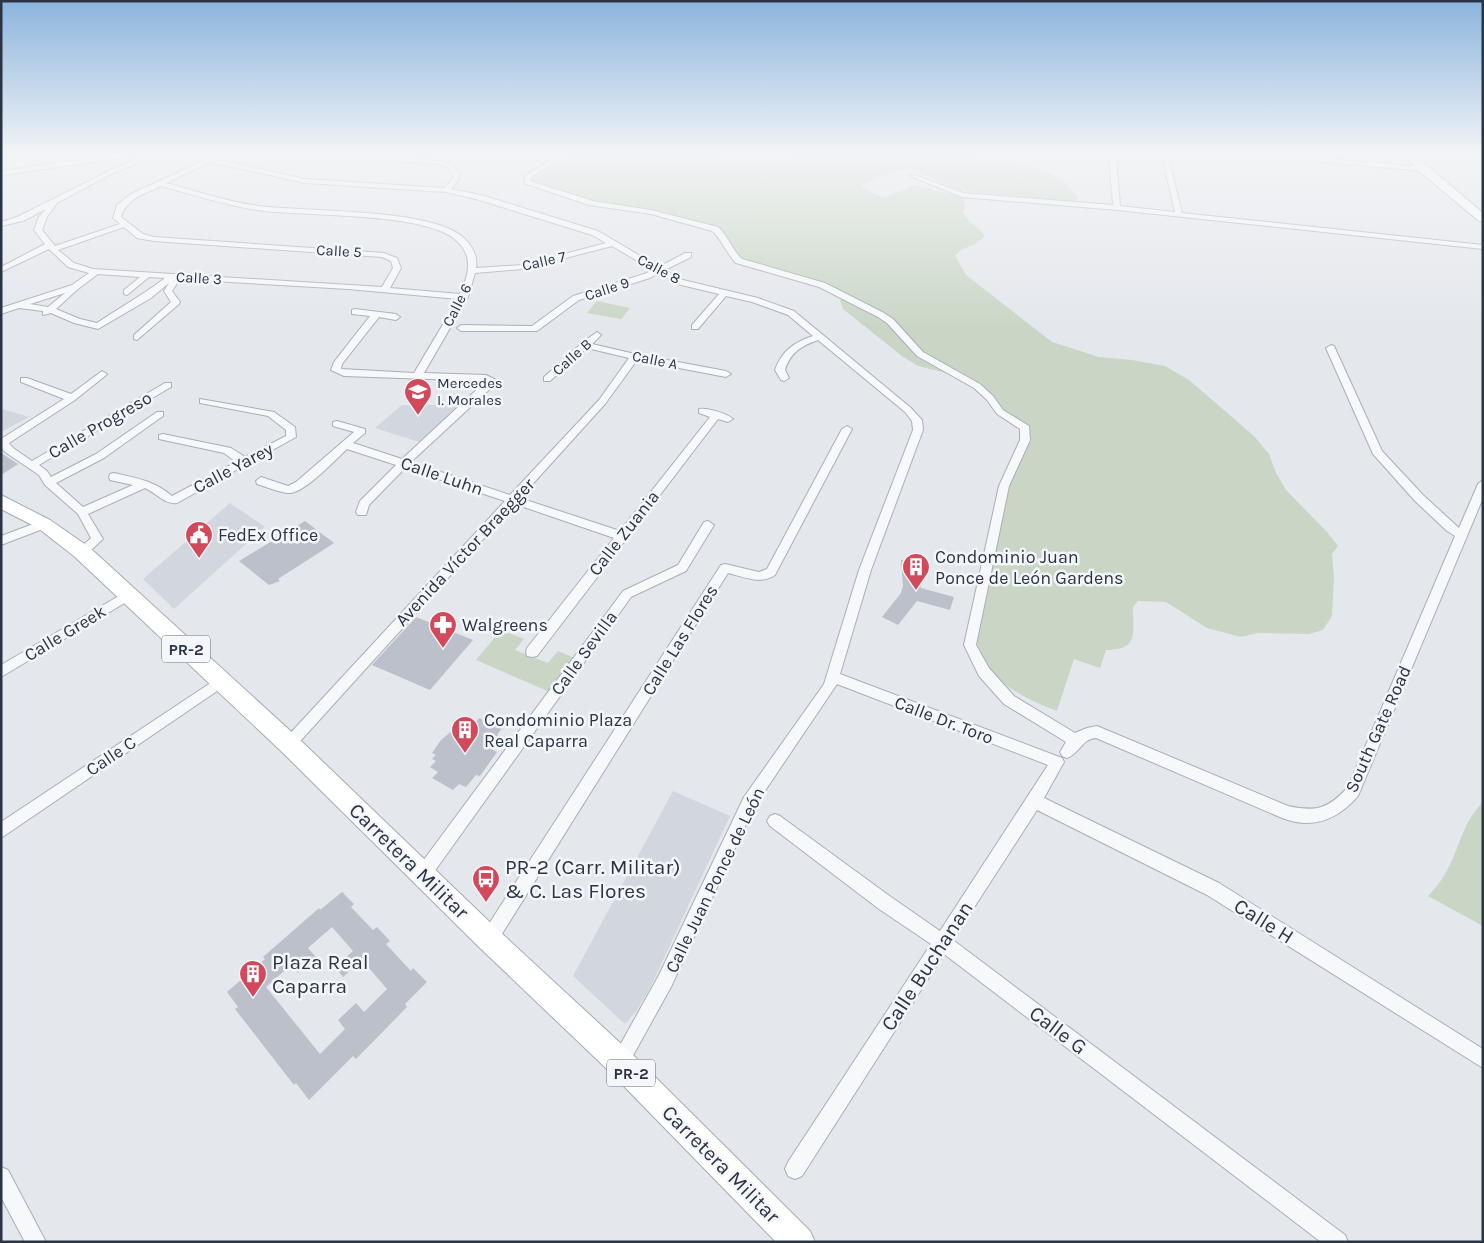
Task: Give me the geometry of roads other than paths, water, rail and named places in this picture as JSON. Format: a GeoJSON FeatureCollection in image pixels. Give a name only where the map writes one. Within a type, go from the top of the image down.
{"type":"FeatureCollection","features":[{"type":"Feature","properties":{"kind":"main road","name":"Carretera Militar"},"geometry":{"type":"LineString","coordinates":[[1,501],[44,524],[82,552],[289,744],[620,1062],[799,1242]]}},
{"type":"Feature","properties":{"kind":"street"},"geometry":{"type":"LineString","coordinates":[[1,224],[20,219],[39,210]]}},
{"type":"Feature","properties":{"kind":"street","name":"Calle 3"},"geometry":{"type":"LineString","coordinates":[[48,210],[43,217],[38,230],[72,266],[98,271],[147,275],[385,290],[464,297]]}},
{"type":"Feature","properties":{"kind":"street"},"geometry":{"type":"LineString","coordinates":[[1,270],[52,247],[124,225],[117,218],[119,210]]}},
{"type":"Feature","properties":{"kind":"street","name":"Calle 6"},"geometry":{"type":"LineString","coordinates":[[284,210],[398,218],[422,222],[449,231],[463,241],[472,254],[473,270],[464,297],[417,376]]}},
{"type":"Feature","properties":{"kind":"street","name":"Calle 8"},"geometry":{"type":"LineString","coordinates":[[521,210],[587,230],[680,282],[724,292],[786,311],[801,319],[908,410],[917,420]]}},
{"type":"Feature","properties":{"kind":"street"},"geometry":{"type":"LineString","coordinates":[[638,210],[715,229],[730,252],[740,261],[822,285],[881,315],[920,354],[977,386],[990,398],[1000,412],[1025,428],[1025,440],[1004,486],[970,645],[984,672],[1009,700],[1067,752]]}},
{"type":"Feature","properties":{"kind":"street"},"geometry":{"type":"LineString","coordinates":[[1134,210],[1483,247]]}},
{"type":"Feature","properties":{"kind":"street"},"geometry":{"type":"LineString","coordinates":[[1177,210],[1178,215]]}},
{"type":"Feature","properties":{"kind":"street"},"geometry":{"type":"LineString","coordinates":[[1472,210],[1483,219]]}},
{"type":"Feature","properties":{"kind":"street","name":"Calle 5"},"geometry":{"type":"LineString","coordinates":[[124,225],[140,236],[154,239],[376,253],[394,260],[397,268],[385,290]]}},
{"type":"Feature","properties":{"kind":"street","name":"Calle 7"},"geometry":{"type":"LineString","coordinates":[[473,270],[523,267],[613,243]]}},
{"type":"Feature","properties":{"kind":"street","name":"Calle 9"},"geometry":{"type":"LineString","coordinates":[[461,328],[534,329],[567,303],[587,294],[647,276],[688,255]]}},
{"type":"Feature","properties":{"kind":"street"},"geometry":{"type":"LineString","coordinates":[[48,311],[61,302],[75,287],[98,271]]}},
{"type":"Feature","properties":{"kind":"street"},"geometry":{"type":"LineString","coordinates":[[127,292],[147,275]]}},
{"type":"Feature","properties":{"kind":"street"},"geometry":{"type":"LineString","coordinates":[[16,305],[48,311],[98,326],[128,306],[148,296],[176,276]]}},
{"type":"Feature","properties":{"kind":"street"},"geometry":{"type":"LineString","coordinates":[[137,337],[176,302],[168,291],[176,276]]}},
{"type":"Feature","properties":{"kind":"street"},"geometry":{"type":"LineString","coordinates":[[1,311],[75,287]]}},
{"type":"Feature","properties":{"kind":"street"},"geometry":{"type":"LineString","coordinates":[[695,327],[724,292]]}},
{"type":"Feature","properties":{"kind":"street"},"geometry":{"type":"LineString","coordinates":[[355,312],[396,317]]}},
{"type":"Feature","properties":{"kind":"street"},"geometry":{"type":"LineString","coordinates":[[362,512],[364,504],[404,463],[489,385],[491,380],[486,378],[344,373],[336,370],[337,364],[376,315]]}},
{"type":"Feature","properties":{"kind":"street","name":"Calle B"},"geometry":{"type":"LineString","coordinates":[[547,379],[597,335]]}},
{"type":"Feature","properties":{"kind":"street"},"geometry":{"type":"LineString","coordinates":[[784,378],[780,370],[789,350],[802,342],[821,336]]}},
{"type":"Feature","properties":{"kind":"street","name":"Calle A"},"geometry":{"type":"LineString","coordinates":[[585,345],[635,357],[726,374]]}},
{"type":"Feature","properties":{"kind":"street"},"geometry":{"type":"LineString","coordinates":[[1331,348],[1377,452],[1419,498],[1451,528],[1461,534]]}},
{"type":"Feature","properties":{"kind":"street","name":"Avenida Víctor Braegger"},"geometry":{"type":"LineString","coordinates":[[289,744],[602,402],[635,357]]}},
{"type":"Feature","properties":{"kind":"street"},"geometry":{"type":"LineString","coordinates":[[82,552],[97,539],[82,512],[32,465],[9,450],[3,442],[72,398],[102,374]]}},
{"type":"Feature","properties":{"kind":"street"},"geometry":{"type":"LineString","coordinates":[[24,380],[72,398]]}},
{"type":"Feature","properties":{"kind":"street","name":"Calle Progreso"},"geometry":{"type":"LineString","coordinates":[[32,465],[168,385]]}},
{"type":"Feature","properties":{"kind":"street","name":"Calle Yarey"},"geometry":{"type":"LineString","coordinates":[[145,484],[157,489],[173,500],[291,437],[291,429],[271,414],[203,401]]}},
{"type":"Feature","properties":{"kind":"street"},"geometry":{"type":"LineString","coordinates":[[702,411],[728,419]]}},
{"type":"Feature","properties":{"kind":"street","name":"Calle Progreso"},"geometry":{"type":"LineString","coordinates":[[46,478],[100,456],[160,414]]}},
{"type":"Feature","properties":{"kind":"street","name":"Calle Zuania"},"geometry":{"type":"LineString","coordinates":[[532,652],[716,415]]}},
{"type":"Feature","properties":{"kind":"street","name":"Calle Juan Ponce de León"},"geometry":{"type":"LineString","coordinates":[[620,1062],[666,981],[749,802],[830,686],[865,570],[918,430],[917,420]]}},
{"type":"Feature","properties":{"kind":"street"},"geometry":{"type":"LineString","coordinates":[[261,481],[289,490],[297,488],[361,431],[337,424]]}},
{"type":"Feature","properties":{"kind":"street","name":"Calle Las Flores"},"geometry":{"type":"LineString","coordinates":[[490,939],[725,568],[759,576],[765,576],[771,572],[847,429]]}},
{"type":"Feature","properties":{"kind":"street"},"geometry":{"type":"LineString","coordinates":[[163,437],[227,450],[244,462]]}},
{"type":"Feature","properties":{"kind":"street","name":"Calle Luhn"},"geometry":{"type":"LineString","coordinates":[[347,445],[622,536]]}},
{"type":"Feature","properties":{"kind":"street"},"geometry":{"type":"LineString","coordinates":[[114,477],[145,484]]}},
{"type":"Feature","properties":{"kind":"street"},"geometry":{"type":"LineString","coordinates":[[82,512],[145,484]]}},
{"type":"Feature","properties":{"kind":"street","name":"South Gate Road"},"geometry":{"type":"LineString","coordinates":[[1067,752],[1081,736],[1089,732],[1097,732],[1287,813],[1316,818],[1332,811],[1343,803],[1353,791],[1483,484]]}},
{"type":"Feature","properties":{"kind":"street"},"geometry":{"type":"LineString","coordinates":[[1,541],[44,524]]}},
{"type":"Feature","properties":{"kind":"street","name":"Calle Sevilla"},"geometry":{"type":"LineString","coordinates":[[423,874],[627,594],[682,568],[708,525]]}},
{"type":"Feature","properties":{"kind":"street","name":"Calle Greek"},"geometry":{"type":"LineString","coordinates":[[1,672],[128,595]]}},
{"type":"Feature","properties":{"kind":"street","name":"Calle Dr. Toro"},"geometry":{"type":"LineString","coordinates":[[832,676],[1067,752]]}},
{"type":"Feature","properties":{"kind":"street","name":"Calle C"},"geometry":{"type":"LineString","coordinates":[[1,831],[221,681]]}},
{"type":"Feature","properties":{"kind":"street","name":"Calle Buchanan"},"geometry":{"type":"LineString","coordinates":[[795,1169],[1067,752]]}},
{"type":"Feature","properties":{"kind":"street","name":"Calle H"},"geometry":{"type":"LineString","coordinates":[[1034,801],[1213,889],[1483,1059]]}},
{"type":"Feature","properties":{"kind":"street","name":"Calle G"},"geometry":{"type":"LineString","coordinates":[[775,821],[885,903],[942,942],[1338,1242]]}},
{"type":"Feature","properties":{"kind":"street"},"geometry":{"type":"LineString","coordinates":[[1,1177],[36,1242]]}},
{"type":"Feature","properties":{"kind":"place","name":"Mercedes I. Morales"},"geometry":{"type":"Point","coordinates":[418,416]}},
{"type":"Feature","properties":{"kind":"place","name":"FedEx Office"},"geometry":{"type":"Point","coordinates":[199,559]}},
{"type":"Feature","properties":{"kind":"place","name":"Condominio Juan Ponce de León Gardens"},"geometry":{"type":"Point","coordinates":[916,591]}},
{"type":"Feature","properties":{"kind":"place","name":"Walgreens"},"geometry":{"type":"Point","coordinates":[443,649]}},
{"type":"Feature","properties":{"kind":"place","name":"Condominio Plaza Real Caparra"},"geometry":{"type":"Point","coordinates":[465,754]}},
{"type":"Feature","properties":{"kind":"place","name":"PR-2 (Carr. Militar) & C. Las Flores"},"geometry":{"type":"Point","coordinates":[486,903]}},
{"type":"Feature","properties":{"kind":"place","name":"Plaza Real Caparra"},"geometry":{"type":"Point","coordinates":[253,998]}}]}
